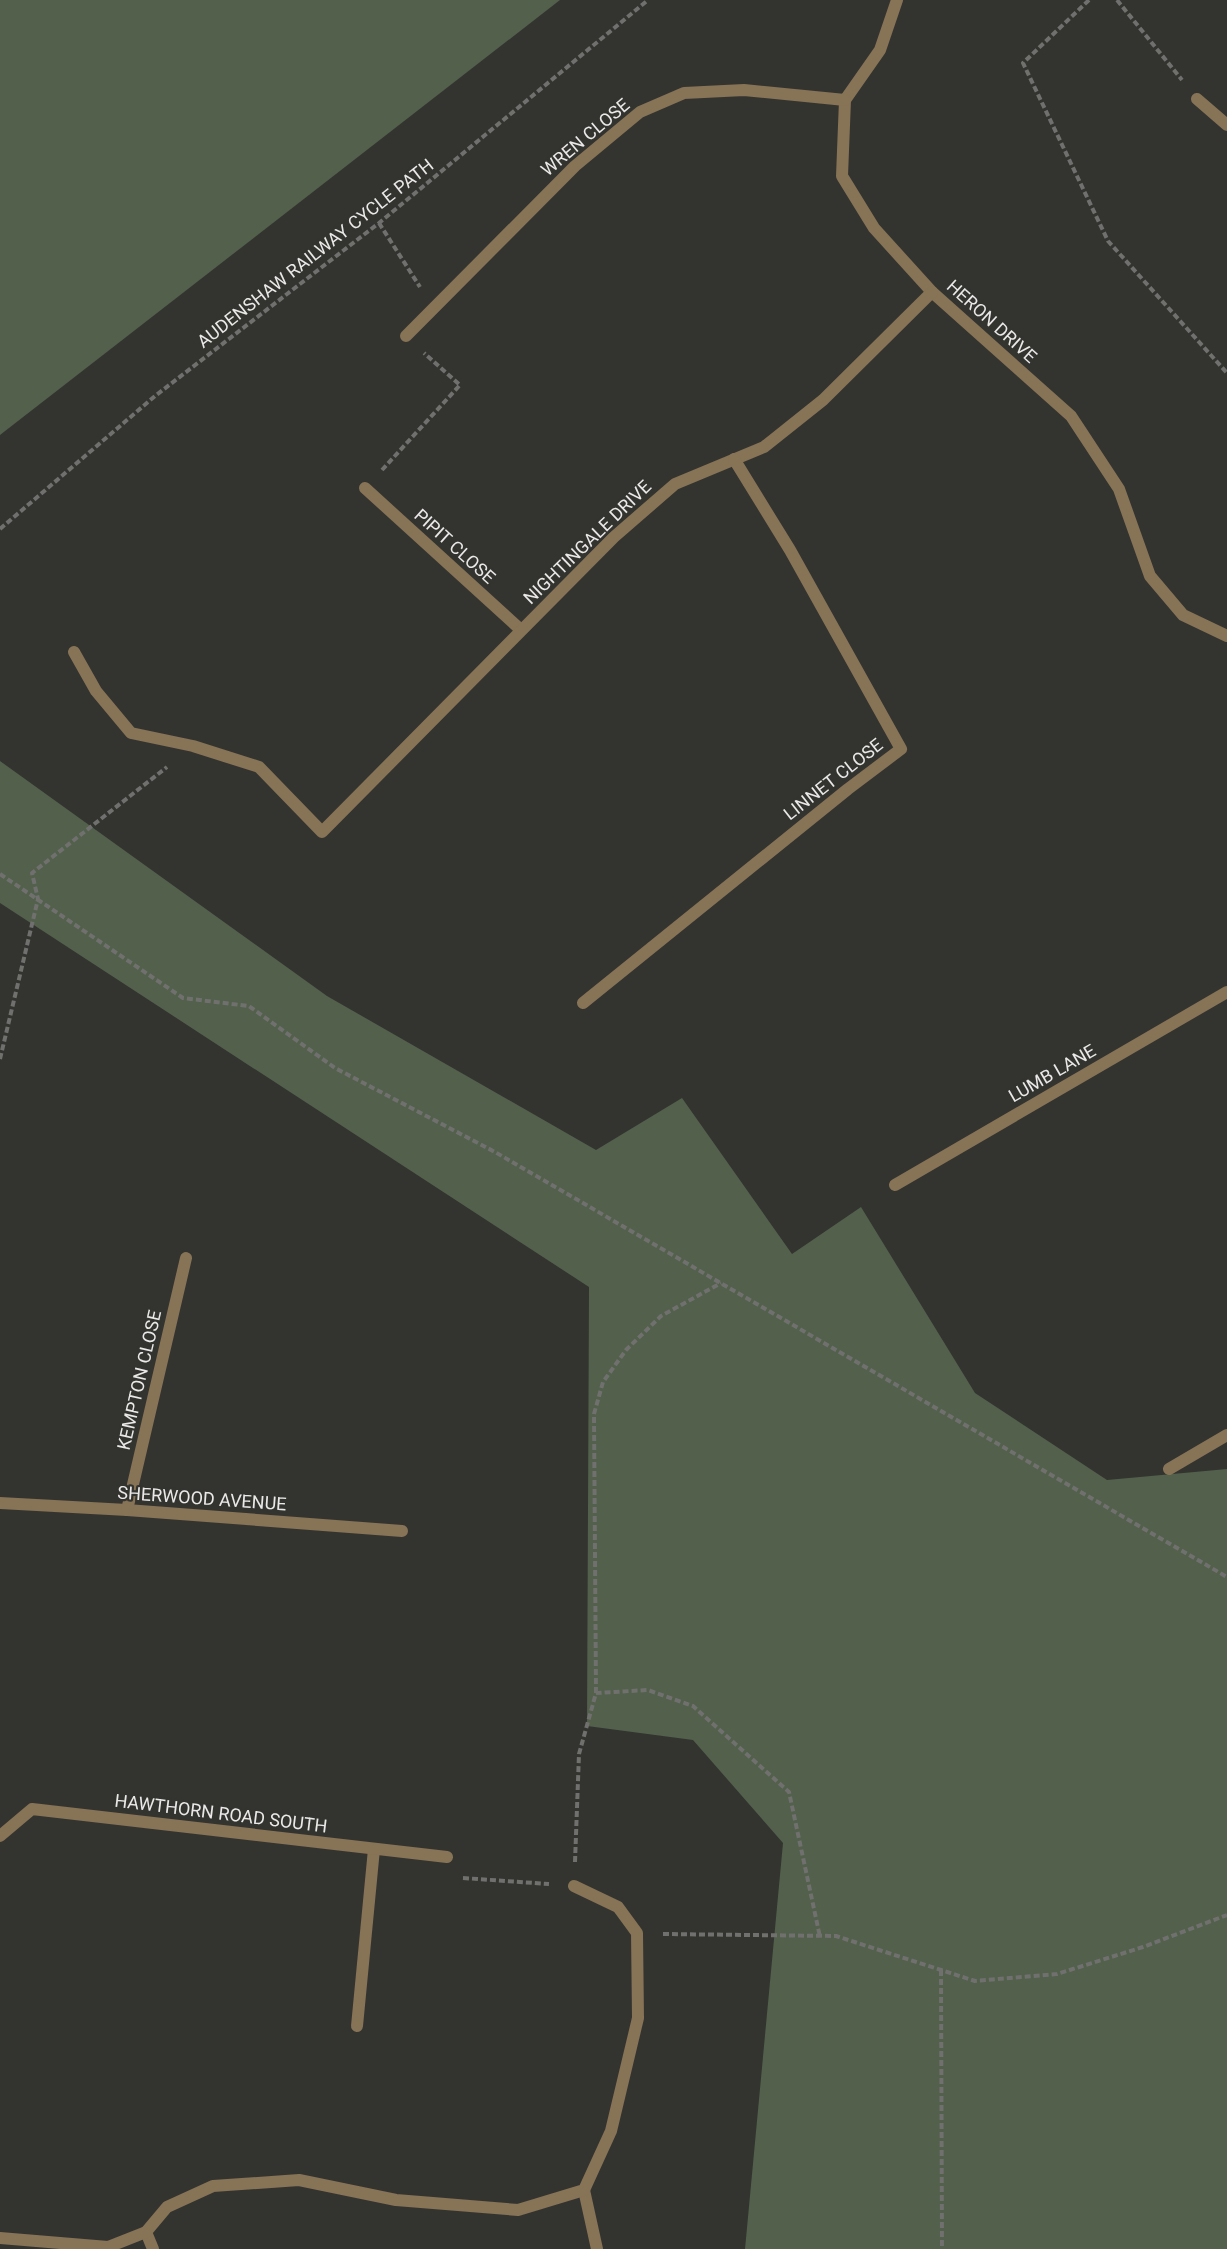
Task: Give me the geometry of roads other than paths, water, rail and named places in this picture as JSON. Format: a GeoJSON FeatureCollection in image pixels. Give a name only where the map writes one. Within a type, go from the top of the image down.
{"type":"FeatureCollection","features":[{"type":"Feature","properties":{"kind":"street"},"geometry":{"type":"LineString","coordinates":[[845,100],[880,50],[897,0]]}},
{"type":"Feature","properties":{"kind":"street","name":"WREN CLOSE"},"geometry":{"type":"LineString","coordinates":[[406,336],[574,166],[640,112],[684,93],[744,90],[845,100]]}},
{"type":"Feature","properties":{"kind":"street"},"geometry":{"type":"LineString","coordinates":[[1197,99],[1227,124]]}},
{"type":"Feature","properties":{"kind":"street","name":"HERON DRIVE"},"geometry":{"type":"LineString","coordinates":[[845,100],[842,176],[874,228],[932,292],[1071,416],[1119,489],[1150,576],[1183,615],[1227,636]]}},
{"type":"Feature","properties":{"kind":"street","name":"NIGHTINGALE DRIVE"},"geometry":{"type":"LineString","coordinates":[[74,651],[96,691],[131,733],[193,746],[259,766],[322,832],[614,537],[675,484],[764,447],[823,400],[932,292]]}},
{"type":"Feature","properties":{"kind":"street","name":"LINNET CLOSE"},"geometry":{"type":"LineString","coordinates":[[583,1003],[830,803],[901,749],[790,550],[734,459]]}},
{"type":"Feature","properties":{"kind":"street","name":"PIPIT CLOSE"},"geometry":{"type":"LineString","coordinates":[[365,488],[521,630]]}},
{"type":"Feature","properties":{"kind":"street","name":"LUMB LANE"},"geometry":{"type":"LineString","coordinates":[[894,1185],[1227,992]]}},
{"type":"Feature","properties":{"kind":"street","name":"KEMPTON CLOSE"},"geometry":{"type":"LineString","coordinates":[[126,1510],[186,1258]]}},
{"type":"Feature","properties":{"kind":"street"},"geometry":{"type":"LineString","coordinates":[[1169,1469],[1227,1435]]}},
{"type":"Feature","properties":{"kind":"street","name":"SHERWOOD AVENUE"},"geometry":{"type":"LineString","coordinates":[[0,1503],[402,1531]]}},
{"type":"Feature","properties":{"kind":"street","name":"HAWTHORN ROAD SOUTH"},"geometry":{"type":"LineString","coordinates":[[0,1836],[32,1809],[447,1857]]}},
{"type":"Feature","properties":{"kind":"street"},"geometry":{"type":"LineString","coordinates":[[357,2026],[374,1849]]}},
{"type":"Feature","properties":{"kind":"street"},"geometry":{"type":"LineString","coordinates":[[574,1886],[618,1906],[638,1933],[638,2018],[611,2131],[585,2190],[597,2249]]}},
{"type":"Feature","properties":{"kind":"street"},"geometry":{"type":"LineString","coordinates":[[0,2238],[108,2247],[146,2232],[167,2207],[213,2186],[299,2180],[396,2200],[518,2210],[585,2190]]}},
{"type":"Feature","properties":{"kind":"street"},"geometry":{"type":"LineString","coordinates":[[146,2232],[153,2249]]}}]}
